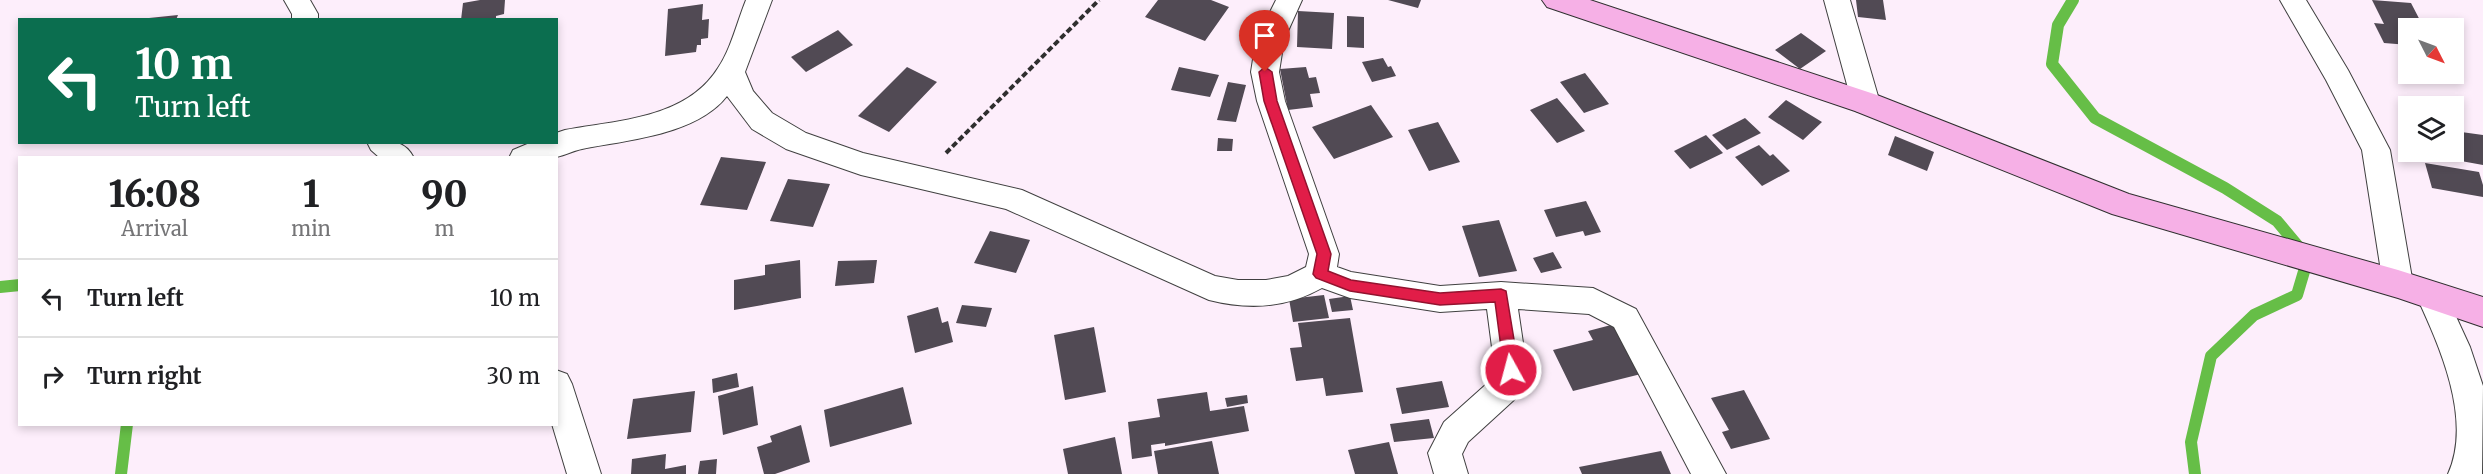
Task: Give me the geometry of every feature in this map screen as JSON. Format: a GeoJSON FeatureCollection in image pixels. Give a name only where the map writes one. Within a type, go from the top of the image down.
{"type":"FeatureCollection","features":[{"type":"Feature","properties":{"kind":"street"},"geometry":{"type":"LineString","coordinates":[[297,0],[305,18]]}},
{"type":"Feature","properties":{"kind":"street"},"geometry":{"type":"LineString","coordinates":[[558,144],[646,126],[682,116],[712,96],[731,72],[759,0]]}},
{"type":"Feature","properties":{"kind":"street"},"geometry":{"type":"LineString","coordinates":[[731,72],[741,96],[762,121],[796,141],[861,164],[1012,198],[1209,287],[1232,294],[1281,291],[1301,286],[1320,274],[1324,254],[1271,101],[1265,72],[1270,40],[1289,0]]}},
{"type":"Feature","properties":{"kind":"street"},"geometry":{"type":"LineString","coordinates":[[1557,0],[1866,103],[2123,205],[2398,284],[2483,312]]}},
{"type":"Feature","properties":{"kind":"street"},"geometry":{"type":"LineString","coordinates":[[1837,0],[1866,103]]}},
{"type":"Feature","properties":{"kind":"street"},"geometry":{"type":"LineString","coordinates":[[2293,0],[2338,77],[2376,150],[2398,284]]}},
{"type":"Feature","properties":{"kind":"street"},"geometry":{"type":"LineString","coordinates":[[383,144],[398,156]]}},
{"type":"Feature","properties":{"kind":"street"},"geometry":{"type":"LineString","coordinates":[[528,156],[558,144]]}},
{"type":"Feature","properties":{"kind":"street"},"geometry":{"type":"LineString","coordinates":[[1320,274],[1350,285],[1440,299],[1501,295],[1593,301],[1626,318],[1709,474]]}},
{"type":"Feature","properties":{"kind":"street"},"geometry":{"type":"LineString","coordinates":[[1450,474],[1446,453],[1456,432],[1504,389],[1511,370],[1501,295]]}},
{"type":"Feature","properties":{"kind":"street"},"geometry":{"type":"LineString","coordinates":[[2431,295],[2459,354],[2474,414],[2471,463],[2465,474]]}},
{"type":"Feature","properties":{"kind":"street"},"geometry":{"type":"LineString","coordinates":[[558,390],[584,474]]}},
{"type":"Feature","properties":{"kind":"path"},"geometry":{"type":"LineString","coordinates":[[923,177],[1099,0]]}},
{"type":"Feature","properties":{"kind":"building"},"geometry":{"type":"Polygon","coordinates":[[[505,0],[504,14],[496,18],[461,18],[463,3],[505,0]]]}},
{"type":"Feature","properties":{"kind":"building"},"geometry":{"type":"Polygon","coordinates":[[[1158,0],[1211,0],[1229,7],[1205,41],[1145,17],[1158,0]]]}},
{"type":"Feature","properties":{"kind":"building"},"geometry":{"type":"Polygon","coordinates":[[[1388,0],[1421,0],[1418,8],[1388,0]]]}},
{"type":"Feature","properties":{"kind":"building"},"geometry":{"type":"Polygon","coordinates":[[[1856,0],[1883,0],[1886,20],[1858,17],[1856,0]]]}},
{"type":"Feature","properties":{"kind":"building"},"geometry":{"type":"Polygon","coordinates":[[[2372,0],[2411,3],[2419,18],[2398,18],[2398,44],[2384,43],[2374,23],[2384,24],[2372,0]]]}},
{"type":"Feature","properties":{"kind":"building"},"geometry":{"type":"Polygon","coordinates":[[[703,4],[702,20],[709,19],[708,38],[701,39],[701,45],[697,45],[696,52],[665,56],[668,9],[703,4]]]}},
{"type":"Feature","properties":{"kind":"building"},"geometry":{"type":"Polygon","coordinates":[[[1298,11],[1334,13],[1332,49],[1297,47],[1298,11]]]}},
{"type":"Feature","properties":{"kind":"building"},"geometry":{"type":"Polygon","coordinates":[[[178,15],[177,18],[149,18],[178,15]]]}},
{"type":"Feature","properties":{"kind":"building"},"geometry":{"type":"Polygon","coordinates":[[[1347,16],[1364,17],[1364,48],[1347,47],[1347,16]]]}},
{"type":"Feature","properties":{"kind":"building"},"geometry":{"type":"Polygon","coordinates":[[[838,30],[853,45],[806,72],[791,57],[838,30]]]}},
{"type":"Feature","properties":{"kind":"building"},"geometry":{"type":"Polygon","coordinates":[[[1801,33],[1826,51],[1800,69],[1775,50],[1801,33]]]}},
{"type":"Feature","properties":{"kind":"building"},"geometry":{"type":"Polygon","coordinates":[[[1383,58],[1388,67],[1391,66],[1396,76],[1372,82],[1362,62],[1383,58]]]}},
{"type":"Feature","properties":{"kind":"building"},"geometry":{"type":"Polygon","coordinates":[[[907,67],[937,82],[889,132],[858,116],[907,67]]]}},
{"type":"Feature","properties":{"kind":"building"},"geometry":{"type":"Polygon","coordinates":[[[1179,67],[1219,75],[1210,97],[1171,90],[1179,67]]]}},
{"type":"Feature","properties":{"kind":"building"},"geometry":{"type":"Polygon","coordinates":[[[1306,67],[1309,78],[1316,77],[1320,93],[1310,94],[1313,107],[1288,110],[1280,69],[1306,67]]]}},
{"type":"Feature","properties":{"kind":"building"},"geometry":{"type":"Polygon","coordinates":[[[1585,73],[1609,104],[1584,113],[1560,82],[1585,73]]]}},
{"type":"Feature","properties":{"kind":"building"},"geometry":{"type":"Polygon","coordinates":[[[1228,82],[1246,85],[1236,122],[1217,120],[1228,82]]]}},
{"type":"Feature","properties":{"kind":"building"},"geometry":{"type":"Polygon","coordinates":[[[1557,98],[1585,131],[1557,143],[1530,110],[1557,98]]]}},
{"type":"Feature","properties":{"kind":"building"},"geometry":{"type":"Polygon","coordinates":[[[1786,100],[1822,122],[1803,140],[1768,117],[1786,100]]]}},
{"type":"Feature","properties":{"kind":"building"},"geometry":{"type":"Polygon","coordinates":[[[1371,105],[1393,137],[1334,159],[1312,127],[1371,105]]]}},
{"type":"Feature","properties":{"kind":"building"},"geometry":{"type":"Polygon","coordinates":[[[1745,118],[1761,133],[1727,150],[1712,135],[1745,118]]]}},
{"type":"Feature","properties":{"kind":"building"},"geometry":{"type":"Polygon","coordinates":[[[1438,122],[1460,162],[1429,171],[1408,130],[1438,122]]]}},
{"type":"Feature","properties":{"kind":"building"},"geometry":{"type":"Polygon","coordinates":[[[2464,132],[2483,135],[2483,165],[2464,162],[2464,132]]]}},
{"type":"Feature","properties":{"kind":"building"},"geometry":{"type":"Polygon","coordinates":[[[1706,135],[1723,153],[1690,169],[1674,151],[1706,135]]]}},
{"type":"Feature","properties":{"kind":"building"},"geometry":{"type":"Polygon","coordinates":[[[1895,136],[1934,152],[1927,171],[1888,155],[1895,136]]]}},
{"type":"Feature","properties":{"kind":"building"},"geometry":{"type":"Polygon","coordinates":[[[1218,138],[1233,139],[1232,151],[1217,151],[1218,138]]]}},
{"type":"Feature","properties":{"kind":"building"},"geometry":{"type":"Polygon","coordinates":[[[1759,145],[1770,156],[1773,154],[1790,171],[1762,186],[1735,157],[1759,145]]]}},
{"type":"Feature","properties":{"kind":"building"},"geometry":{"type":"Polygon","coordinates":[[[721,157],[766,162],[747,210],[700,205],[721,157]]]}},
{"type":"Feature","properties":{"kind":"building"},"geometry":{"type":"Polygon","coordinates":[[[2425,163],[2479,172],[2483,185],[2483,197],[2432,188],[2425,163]]]}},
{"type":"Feature","properties":{"kind":"building"},"geometry":{"type":"Polygon","coordinates":[[[788,179],[830,184],[813,227],[770,221],[788,179]]]}},
{"type":"Feature","properties":{"kind":"building"},"geometry":{"type":"Polygon","coordinates":[[[1586,201],[1601,232],[1585,236],[1583,231],[1556,237],[1544,210],[1586,201]]]}},
{"type":"Feature","properties":{"kind":"building"},"geometry":{"type":"Polygon","coordinates":[[[1499,220],[1517,271],[1479,277],[1462,226],[1499,220]]]}},
{"type":"Feature","properties":{"kind":"building"},"geometry":{"type":"Polygon","coordinates":[[[990,231],[1030,240],[1016,273],[974,263],[990,231]]]}},
{"type":"Feature","properties":{"kind":"building"},"geometry":{"type":"Polygon","coordinates":[[[1553,252],[1562,268],[1541,273],[1533,258],[1553,252]]]}},
{"type":"Feature","properties":{"kind":"building"},"geometry":{"type":"Polygon","coordinates":[[[800,260],[801,298],[734,310],[734,280],[765,275],[765,265],[800,260]]]}},
{"type":"Feature","properties":{"kind":"building"},"geometry":{"type":"Polygon","coordinates":[[[877,260],[874,283],[835,286],[838,261],[877,260]]]}},
{"type":"Feature","properties":{"kind":"building"},"geometry":{"type":"Polygon","coordinates":[[[1324,295],[1329,318],[1293,322],[1289,299],[1324,295]]]}},
{"type":"Feature","properties":{"kind":"building"},"geometry":{"type":"Polygon","coordinates":[[[1350,296],[1353,310],[1332,312],[1329,299],[1350,296]]]}},
{"type":"Feature","properties":{"kind":"building"},"geometry":{"type":"Polygon","coordinates":[[[962,305],[992,308],[986,327],[956,323],[962,305]]]}},
{"type":"Feature","properties":{"kind":"building"},"geometry":{"type":"Polygon","coordinates":[[[938,307],[942,323],[948,321],[953,342],[915,353],[907,316],[938,307]]]}},
{"type":"Feature","properties":{"kind":"building"},"geometry":{"type":"Polygon","coordinates":[[[1350,318],[1363,392],[1326,396],[1323,378],[1296,381],[1290,348],[1302,347],[1298,323],[1350,318]]]}},
{"type":"Feature","properties":{"kind":"building"},"geometry":{"type":"Polygon","coordinates":[[[1615,324],[1641,374],[1573,391],[1553,350],[1593,340],[1588,331],[1615,324]]]}},
{"type":"Feature","properties":{"kind":"building"},"geometry":{"type":"Polygon","coordinates":[[[1094,327],[1106,392],[1065,400],[1054,335],[1094,327]]]}},
{"type":"Feature","properties":{"kind":"building"},"geometry":{"type":"Polygon","coordinates":[[[737,373],[739,387],[713,393],[712,379],[737,373]]]}},
{"type":"Feature","properties":{"kind":"building"},"geometry":{"type":"Polygon","coordinates":[[[1442,381],[1449,407],[1402,414],[1396,388],[1442,381]]]}},
{"type":"Feature","properties":{"kind":"building"},"geometry":{"type":"Polygon","coordinates":[[[753,386],[758,425],[723,435],[718,396],[753,386]]]}},
{"type":"Feature","properties":{"kind":"building"},"geometry":{"type":"Polygon","coordinates":[[[903,387],[912,424],[830,447],[824,410],[903,387]]]}},
{"type":"Feature","properties":{"kind":"building"},"geometry":{"type":"Polygon","coordinates":[[[1744,390],[1770,439],[1731,449],[1722,432],[1729,430],[1711,398],[1744,390]]]}},
{"type":"Feature","properties":{"kind":"building"},"geometry":{"type":"Polygon","coordinates":[[[695,391],[691,432],[627,439],[633,399],[695,391]]]}},
{"type":"Feature","properties":{"kind":"building"},"geometry":{"type":"Polygon","coordinates":[[[1207,392],[1210,411],[1244,406],[1249,431],[1165,446],[1165,443],[1151,445],[1152,456],[1132,459],[1128,422],[1160,417],[1157,399],[1207,392]]]}},
{"type":"Feature","properties":{"kind":"building"},"geometry":{"type":"Polygon","coordinates":[[[1247,395],[1248,403],[1227,407],[1225,398],[1247,395]]]}},
{"type":"Feature","properties":{"kind":"building"},"geometry":{"type":"Polygon","coordinates":[[[1429,419],[1434,438],[1394,442],[1390,424],[1429,419]]]}},
{"type":"Feature","properties":{"kind":"building"},"geometry":{"type":"Polygon","coordinates":[[[801,425],[810,462],[775,474],[764,474],[757,447],[772,442],[770,436],[801,425]]]}},
{"type":"Feature","properties":{"kind":"building"},"geometry":{"type":"Polygon","coordinates":[[[1115,437],[1122,474],[1068,474],[1063,449],[1115,437]]]}},
{"type":"Feature","properties":{"kind":"building"},"geometry":{"type":"Polygon","coordinates":[[[1212,441],[1219,474],[1158,474],[1154,451],[1212,441]]]}},
{"type":"Feature","properties":{"kind":"building"},"geometry":{"type":"Polygon","coordinates":[[[1389,442],[1398,474],[1355,474],[1348,450],[1389,442]]]}},
{"type":"Feature","properties":{"kind":"building"},"geometry":{"type":"Polygon","coordinates":[[[1661,451],[1671,474],[1582,474],[1579,467],[1661,451]]]}},
{"type":"Feature","properties":{"kind":"building"},"geometry":{"type":"Polygon","coordinates":[[[666,454],[665,469],[686,465],[686,474],[631,474],[632,459],[666,454]]]}},
{"type":"Feature","properties":{"kind":"building"},"geometry":{"type":"Polygon","coordinates":[[[717,459],[716,474],[698,474],[700,461],[717,459]]]}},
{"type":"Feature","properties":{"kind":"waterway"},"geometry":{"type":"LineString","coordinates":[[2073,0],[2058,25],[2052,64],[2095,118],[2225,188],[2277,221],[2308,258],[2297,295],[2254,315],[2211,356],[2191,442],[2195,474]]}},
{"type":"Feature","properties":{"kind":"waterway"},"geometry":{"type":"LineString","coordinates":[[0,287],[18,285]]}},
{"type":"Feature","properties":{"kind":"waterway"},"geometry":{"type":"LineString","coordinates":[[121,474],[127,426]]}},
{"type":"Feature","properties":{"kind":"route"},"geometry":{"type":"LineString","coordinates":[[1265,72],[1271,101],[1324,254],[1320,274],[1350,285],[1440,299],[1501,295],[1511,370]]}}]}
